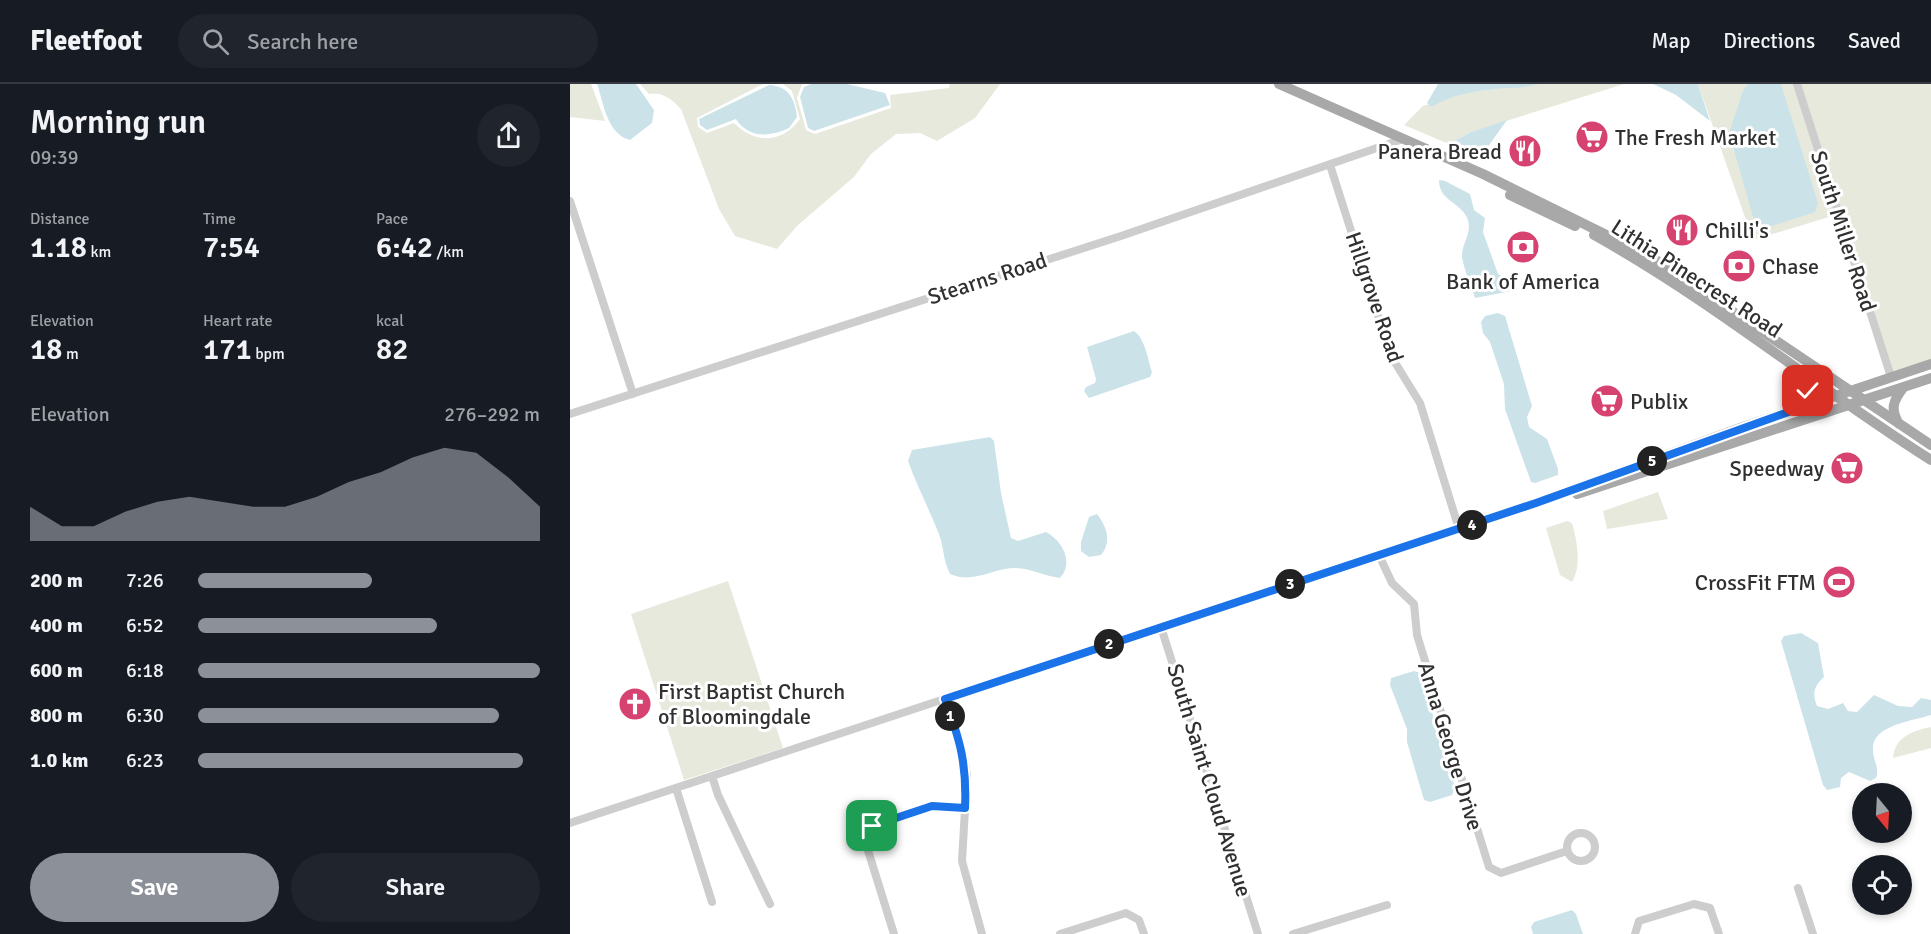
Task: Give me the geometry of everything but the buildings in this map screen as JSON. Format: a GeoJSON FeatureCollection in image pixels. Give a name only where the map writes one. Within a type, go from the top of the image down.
{"type":"FeatureCollection","features":[{"type":"Feature","properties":{"kind":"main road","name":"Lithia Pinecrest Road"},"geometry":{"type":"LineString","coordinates":[[1279,84],[1358,118]]}},
{"type":"Feature","properties":{"kind":"main road","name":"Lithia Pinecrest Road"},"geometry":{"type":"LineString","coordinates":[[1290,84],[1428,151],[1550,205],[1653,258],[1931,445]]}},
{"type":"Feature","properties":{"kind":"main road","name":"Lithia Pinecrest Road"},"geometry":{"type":"LineString","coordinates":[[1428,151],[1458,169],[1643,262],[1931,460]]}},
{"type":"Feature","properties":{"kind":"main road"},"geometry":{"type":"LineString","coordinates":[[1536,503],[1797,409],[1931,364]]}},
{"type":"Feature","properties":{"kind":"main road"},"geometry":{"type":"LineString","coordinates":[[1797,409],[1806,397],[1806,374]]}},
{"type":"Feature","properties":{"kind":"main road"},"geometry":{"type":"LineString","coordinates":[[1536,503],[1608,485],[1931,378]]}},
{"type":"Feature","properties":{"kind":"main road"},"geometry":{"type":"LineString","coordinates":[[1899,425],[1893,414],[1893,404],[1903,388]]}},
{"type":"Feature","properties":{"kind":"street","name":"South Miller Road"},"geometry":{"type":"LineString","coordinates":[[1797,84],[1891,377]]}},
{"type":"Feature","properties":{"kind":"street","name":"Stearns Road"},"geometry":{"type":"LineString","coordinates":[[570,414],[1121,236],[1403,139]]}},
{"type":"Feature","properties":{"kind":"street","name":"Hillgrove Road"},"geometry":{"type":"LineString","coordinates":[[1330,165],[1391,356],[1420,403],[1459,529]]}},
{"type":"Feature","properties":{"kind":"street"},"geometry":{"type":"LineString","coordinates":[[570,201],[633,394]]}},
{"type":"Feature","properties":{"kind":"street"},"geometry":{"type":"LineString","coordinates":[[570,823],[1536,503]]}},
{"type":"Feature","properties":{"kind":"street","name":"Anna George Drive"},"geometry":{"type":"LineString","coordinates":[[1379,555],[1392,583],[1414,604],[1416,635],[1489,867],[1500,873],[1567,851]]}},
{"type":"Feature","properties":{"kind":"street","name":"South Saint Cloud Avenue"},"geometry":{"type":"LineString","coordinates":[[1161,627],[1258,934]]}},
{"type":"Feature","properties":{"kind":"street"},"geometry":{"type":"LineString","coordinates":[[945,699],[964,756],[967,775],[962,861],[982,934]]}},
{"type":"Feature","properties":{"kind":"street"},"geometry":{"type":"LineString","coordinates":[[712,776],[718,795],[770,904]]}},
{"type":"Feature","properties":{"kind":"street"},"geometry":{"type":"LineString","coordinates":[[676,788],[712,902]]}},
{"type":"Feature","properties":{"kind":"street"},"geometry":{"type":"LineString","coordinates":[[894,934],[866,844],[866,834],[872,826],[932,806],[965,808]]}},
{"type":"Feature","properties":{"kind":"street"},"geometry":{"type":"LineString","coordinates":[[1798,888],[1813,934]]}},
{"type":"Feature","properties":{"kind":"street"},"geometry":{"type":"LineString","coordinates":[[1635,934],[1639,921],[1694,904],[1710,908],[1719,934]]}},
{"type":"Feature","properties":{"kind":"street"},"geometry":{"type":"LineString","coordinates":[[1293,934],[1387,905]]}},
{"type":"Feature","properties":{"kind":"street"},"geometry":{"type":"LineString","coordinates":[[1060,934],[1126,913],[1140,920],[1144,934]]}},
{"type":"Feature","properties":{"kind":"shaded area"},"geometry":{"type":"Polygon","coordinates":[[[570,84],[591,84],[605,121],[570,117],[570,84]]]}},
{"type":"Feature","properties":{"kind":"shaded area"},"geometry":{"type":"Polygon","coordinates":[[[640,84],[763,84],[697,118],[698,127],[707,133],[734,123],[751,135],[768,138],[785,133],[800,119],[792,91],[783,84],[802,84],[797,98],[806,130],[815,134],[891,108],[890,95],[949,88],[950,84],[1000,84],[975,118],[937,141],[920,133],[896,134],[871,154],[854,177],[798,225],[777,249],[735,236],[719,209],[681,109],[663,95],[649,94],[640,84]]]}},
{"type":"Feature","properties":{"kind":"shaded area"},"geometry":{"type":"Polygon","coordinates":[[[1522,84],[1624,84],[1471,132],[1449,144],[1404,125],[1423,106],[1478,90],[1522,84]]]}},
{"type":"Feature","properties":{"kind":"shaded area"},"geometry":{"type":"Polygon","coordinates":[[[1698,84],[1931,84],[1931,361],[1893,373],[1847,225],[1840,218],[1832,216],[1753,240],[1698,84]]]}},
{"type":"Feature","properties":{"kind":"shaded area"},"geometry":{"type":"Polygon","coordinates":[[[1658,492],[1668,519],[1607,529],[1603,511],[1658,492]]]}},
{"type":"Feature","properties":{"kind":"shaded area"},"geometry":{"type":"Polygon","coordinates":[[[1567,521],[1572,523],[1578,553],[1577,568],[1572,582],[1560,575],[1546,528],[1567,521]]]}},
{"type":"Feature","properties":{"kind":"shaded area"},"geometry":{"type":"Polygon","coordinates":[[[728,581],[783,748],[684,780],[631,614],[728,581]]]}},
{"type":"Feature","properties":{"kind":"shaded area"},"geometry":{"type":"Polygon","coordinates":[[[1931,727],[1931,748],[1893,758],[1894,751],[1901,740],[1917,731],[1931,727]]]}},
{"type":"Feature","properties":{"kind":"water"},"geometry":{"type":"Polygon","coordinates":[[[597,84],[636,84],[654,110],[652,123],[630,140],[622,137],[611,125],[597,84]]]}},
{"type":"Feature","properties":{"kind":"water"},"geometry":{"type":"Polygon","coordinates":[[[811,84],[847,84],[885,93],[890,105],[814,131],[808,128],[800,97],[804,87],[811,84]]]}},
{"type":"Feature","properties":{"kind":"water"},"geometry":{"type":"Polygon","coordinates":[[[1438,84],[1537,84],[1470,93],[1431,107],[1427,103],[1438,84]]]}},
{"type":"Feature","properties":{"kind":"water"},"geometry":{"type":"Polygon","coordinates":[[[1653,84],[1698,84],[1710,121],[1676,95],[1653,84]]]}},
{"type":"Feature","properties":{"kind":"water"},"geometry":{"type":"Polygon","coordinates":[[[1748,84],[1781,84],[1818,203],[1815,212],[1759,230],[1756,227],[1729,133],[1743,91],[1748,84]]]}},
{"type":"Feature","properties":{"kind":"water"},"geometry":{"type":"Polygon","coordinates":[[[769,85],[786,91],[792,99],[797,117],[789,128],[775,133],[753,133],[736,119],[707,130],[700,125],[699,119],[769,85]]]}},
{"type":"Feature","properties":{"kind":"water"},"geometry":{"type":"Polygon","coordinates":[[[1507,120],[1477,162],[1449,144],[1471,132],[1507,120]]]}},
{"type":"Feature","properties":{"kind":"water"},"geometry":{"type":"Polygon","coordinates":[[[1439,180],[1470,194],[1474,210],[1485,218],[1483,232],[1498,274],[1511,282],[1511,291],[1475,298],[1462,257],[1469,230],[1468,220],[1461,209],[1443,193],[1439,180]]]}},
{"type":"Feature","properties":{"kind":"water"},"geometry":{"type":"Polygon","coordinates":[[[1498,313],[1505,316],[1532,406],[1527,417],[1529,427],[1547,439],[1558,469],[1558,475],[1535,483],[1531,482],[1505,409],[1504,384],[1490,342],[1483,333],[1481,322],[1485,316],[1498,313]]]}},
{"type":"Feature","properties":{"kind":"water"},"geometry":{"type":"Polygon","coordinates":[[[1134,331],[1146,350],[1152,372],[1150,377],[1089,398],[1084,391],[1086,387],[1095,383],[1096,379],[1087,347],[1134,331]]]}},
{"type":"Feature","properties":{"kind":"water"},"geometry":{"type":"Polygon","coordinates":[[[990,437],[994,441],[1001,493],[1011,538],[1018,541],[1046,532],[1052,536],[1065,553],[1066,566],[1060,578],[1014,568],[974,577],[958,577],[950,574],[939,534],[908,461],[912,450],[990,437]]]}},
{"type":"Feature","properties":{"kind":"water"},"geometry":{"type":"Polygon","coordinates":[[[1097,514],[1106,529],[1107,540],[1101,555],[1089,557],[1081,551],[1081,542],[1089,517],[1097,514]]]}},
{"type":"Feature","properties":{"kind":"water"},"geometry":{"type":"Polygon","coordinates":[[[1801,633],[1818,643],[1824,677],[1815,690],[1817,706],[1828,709],[1843,703],[1848,711],[1857,712],[1874,695],[1898,706],[1912,707],[1921,698],[1931,700],[1931,715],[1895,725],[1879,735],[1874,742],[1873,750],[1877,774],[1876,778],[1870,781],[1849,772],[1841,778],[1840,787],[1827,790],[1823,785],[1781,641],[1784,636],[1801,633]]]}},
{"type":"Feature","properties":{"kind":"water"},"geometry":{"type":"Polygon","coordinates":[[[1414,671],[1420,673],[1455,788],[1452,795],[1430,802],[1424,800],[1407,742],[1407,729],[1390,685],[1391,678],[1414,671]]]}},
{"type":"Feature","properties":{"kind":"water"},"geometry":{"type":"Polygon","coordinates":[[[1572,910],[1576,914],[1583,934],[1533,934],[1531,927],[1534,922],[1572,910]]]}},
{"type":"Feature","properties":{"kind":"place","name":"The Fresh Market"},"geometry":{"type":"Point","coordinates":[1592,137]}},
{"type":"Feature","properties":{"kind":"place","name":"Panera Bread"},"geometry":{"type":"Point","coordinates":[1525,151]}},
{"type":"Feature","properties":{"kind":"place","name":"Chilli's"},"geometry":{"type":"Point","coordinates":[1682,230]}},
{"type":"Feature","properties":{"kind":"place","name":"Bank of America"},"geometry":{"type":"Point","coordinates":[1523,247]}},
{"type":"Feature","properties":{"kind":"place","name":"Chase"},"geometry":{"type":"Point","coordinates":[1739,266]}},
{"type":"Feature","properties":{"kind":"place","name":"Publix"},"geometry":{"type":"Point","coordinates":[1607,401]}},
{"type":"Feature","properties":{"kind":"place","name":"Speedway"},"geometry":{"type":"Point","coordinates":[1847,468]}},
{"type":"Feature","properties":{"kind":"place","name":"CrossFit FTM"},"geometry":{"type":"Point","coordinates":[1839,582]}},
{"type":"Feature","properties":{"kind":"place","name":"First Baptist Church of Bloomingdale"},"geometry":{"type":"Point","coordinates":[635,704]}},
{"type":"Feature","properties":{"kind":"route"},"geometry":{"type":"LineString","coordinates":[[872,826],[932,806],[965,808],[967,775],[964,756],[945,699],[1536,503],[1797,409],[1804,401],[1808,391]]}}]}
